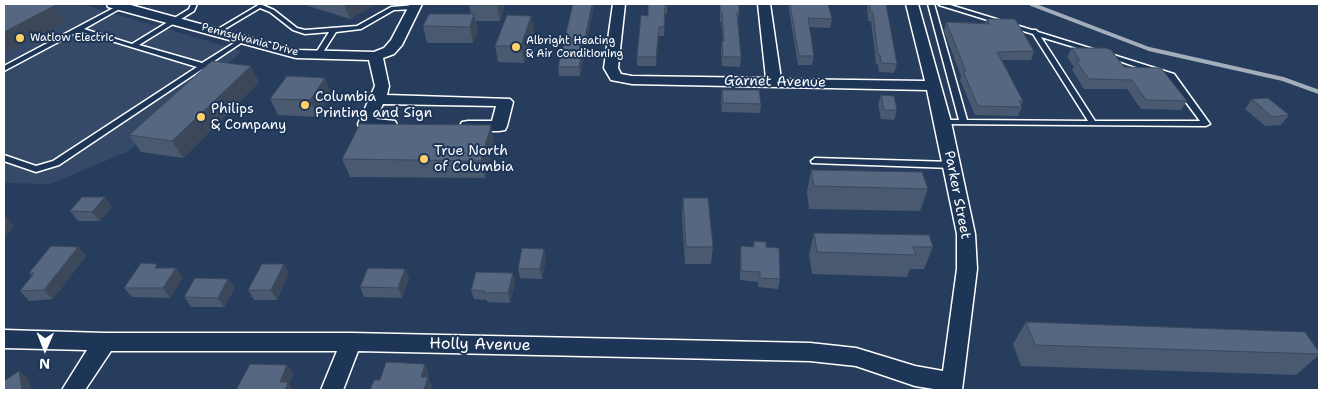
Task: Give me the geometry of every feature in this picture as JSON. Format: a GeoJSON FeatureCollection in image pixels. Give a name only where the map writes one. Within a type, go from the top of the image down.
{"type":"FeatureCollection","features":[{"type":"Feature","properties":{"kind":"street","name":"Garnet Avenue"},"geometry":{"type":"LineString","coordinates":[[619,4],[611,68],[616,77],[632,80],[934,86]]}},
{"type":"Feature","properties":{"kind":"street"},"geometry":{"type":"LineString","coordinates":[[764,4],[774,82]]}},
{"type":"Feature","properties":{"kind":"street","name":"Parker Street"},"geometry":{"type":"LineString","coordinates":[[912,4],[943,122],[966,234],[967,269],[952,386]]}},
{"type":"Feature","properties":{"kind":"street","name":"Pennsylvania Drive"},"geometry":{"type":"LineString","coordinates":[[117,5],[290,52],[318,56],[382,54]]}},
{"type":"Feature","properties":{"kind":"street"},"geometry":{"type":"LineString","coordinates":[[404,125],[366,124],[382,86],[382,54],[397,42],[415,5]]}},
{"type":"Feature","properties":{"kind":"street"},"geometry":{"type":"LineString","coordinates":[[377,99],[505,102],[499,126],[452,126]]}},
{"type":"Feature","properties":{"kind":"street","name":"Holly Avenue"},"geometry":{"type":"LineString","coordinates":[[4,339],[105,342],[351,342],[810,352],[856,357],[952,386]]}},
{"type":"Feature","properties":{"kind":"street"},"geometry":{"type":"LineString","coordinates":[[73,390],[105,342]]}},
{"type":"Feature","properties":{"kind":"street"},"geometry":{"type":"LineString","coordinates":[[332,390],[351,342]]}},
{"type":"Feature","properties":{"kind":"lane"},"geometry":{"type":"LineString","coordinates":[[133,46],[192,10],[194,4]]}},
{"type":"Feature","properties":{"kind":"lane"},"geometry":{"type":"LineString","coordinates":[[931,4],[964,122]]}},
{"type":"Feature","properties":{"kind":"lane"},"geometry":{"type":"LineString","coordinates":[[941,4],[1034,31],[1171,76],[1206,124],[943,122]]}},
{"type":"Feature","properties":{"kind":"lane"},"geometry":{"type":"LineString","coordinates":[[4,69],[78,29],[117,5]]}},
{"type":"Feature","properties":{"kind":"lane"},"geometry":{"type":"LineString","coordinates":[[216,32],[260,6],[272,11],[295,29],[305,32],[358,28],[393,8],[415,5]]}},
{"type":"Feature","properties":{"kind":"lane"},"geometry":{"type":"LineString","coordinates":[[78,29],[203,66]]}},
{"type":"Feature","properties":{"kind":"lane"},"geometry":{"type":"LineString","coordinates":[[318,56],[334,30]]}},
{"type":"Feature","properties":{"kind":"lane"},"geometry":{"type":"LineString","coordinates":[[1034,31],[1092,123]]}},
{"type":"Feature","properties":{"kind":"lane"},"geometry":{"type":"LineString","coordinates":[[4,158],[36,169],[47,167],[244,39]]}},
{"type":"Feature","properties":{"kind":"lane"},"geometry":{"type":"LineString","coordinates":[[815,161],[952,165]]}},
{"type":"Feature","properties":{"kind":"shaded area"},"geometry":{"type":"Polygon","coordinates":[[[4,4],[81,4],[242,51],[127,152],[50,184],[4,183],[4,4]]]}},
{"type":"Feature","properties":{"kind":"building"},"geometry":{"type":"Polygon","coordinates":[[[4,4],[52,4],[56,5],[4,32],[4,4]]]}},
{"type":"Feature","properties":{"kind":"building"},"geometry":{"type":"Polygon","coordinates":[[[497,4],[497,5],[469,5],[497,4]]]}},
{"type":"Feature","properties":{"kind":"building"},"geometry":{"type":"Polygon","coordinates":[[[573,4],[592,4],[579,67],[558,67],[573,4]]]}},
{"type":"Feature","properties":{"kind":"building"},"geometry":{"type":"Polygon","coordinates":[[[648,4],[667,4],[665,5],[664,27],[659,27],[656,57],[637,57],[641,15],[648,16],[648,4]]]}},
{"type":"Feature","properties":{"kind":"building"},"geometry":{"type":"Polygon","coordinates":[[[720,4],[739,4],[739,13],[737,13],[741,57],[723,57],[722,41],[724,41],[720,4]]]}},
{"type":"Feature","properties":{"kind":"building"},"geometry":{"type":"Polygon","coordinates":[[[790,4],[828,4],[832,19],[808,18],[814,56],[799,56],[790,4]]]}},
{"type":"Feature","properties":{"kind":"building"},"geometry":{"type":"Polygon","coordinates":[[[870,4],[886,4],[897,64],[881,63],[870,4]]]}},
{"type":"Feature","properties":{"kind":"building"},"geometry":{"type":"Polygon","coordinates":[[[429,14],[474,14],[470,27],[423,26],[429,14]]]}},
{"type":"Feature","properties":{"kind":"building"},"geometry":{"type":"Polygon","coordinates":[[[507,15],[531,16],[521,46],[495,46],[507,15]]]}},
{"type":"Feature","properties":{"kind":"building"},"geometry":{"type":"Polygon","coordinates":[[[987,19],[1015,19],[1034,51],[997,52],[1023,101],[1019,101],[1022,107],[978,106],[963,71],[966,71],[946,22],[989,24],[987,19]]]}},
{"type":"Feature","properties":{"kind":"building"},"geometry":{"type":"Polygon","coordinates":[[[1072,48],[1106,48],[1111,50],[1124,67],[1161,68],[1187,101],[1146,100],[1132,80],[1089,79],[1076,61],[1080,61],[1072,48]]]}},
{"type":"Feature","properties":{"kind":"building"},"geometry":{"type":"Polygon","coordinates":[[[212,61],[251,66],[172,141],[129,135],[212,61]]]}},
{"type":"Feature","properties":{"kind":"building"},"geometry":{"type":"Polygon","coordinates":[[[287,76],[325,78],[310,100],[270,99],[287,76]]]}},
{"type":"Feature","properties":{"kind":"building"},"geometry":{"type":"Polygon","coordinates":[[[722,90],[759,90],[761,104],[723,103],[722,90]]]}},
{"type":"Feature","properties":{"kind":"building"},"geometry":{"type":"Polygon","coordinates":[[[881,95],[894,96],[897,110],[884,110],[881,95]]]}},
{"type":"Feature","properties":{"kind":"building"},"geometry":{"type":"Polygon","coordinates":[[[1268,98],[1289,115],[1272,117],[1252,99],[1268,98]]]}},
{"type":"Feature","properties":{"kind":"building"},"geometry":{"type":"Polygon","coordinates":[[[360,124],[491,125],[481,161],[342,159],[360,124]]]}},
{"type":"Feature","properties":{"kind":"building"},"geometry":{"type":"Polygon","coordinates":[[[811,170],[922,172],[928,189],[814,186],[811,170]]]}},
{"type":"Feature","properties":{"kind":"building"},"geometry":{"type":"Polygon","coordinates":[[[82,197],[105,197],[92,212],[70,211],[82,197]]]}},
{"type":"Feature","properties":{"kind":"building"},"geometry":{"type":"Polygon","coordinates":[[[683,198],[708,198],[713,247],[686,247],[683,198]]]}},
{"type":"Feature","properties":{"kind":"building"},"geometry":{"type":"Polygon","coordinates":[[[814,233],[929,235],[933,247],[913,247],[916,255],[817,252],[814,233]]]}},
{"type":"Feature","properties":{"kind":"building"},"geometry":{"type":"Polygon","coordinates":[[[754,241],[766,242],[766,247],[779,248],[780,279],[760,278],[760,272],[741,271],[741,246],[754,247],[754,241]]]}},
{"type":"Feature","properties":{"kind":"building"},"geometry":{"type":"Polygon","coordinates":[[[51,246],[78,247],[44,290],[20,291],[34,273],[29,273],[51,246]]]}},
{"type":"Feature","properties":{"kind":"building"},"geometry":{"type":"Polygon","coordinates":[[[522,248],[544,249],[540,269],[518,269],[522,248]]]}},
{"type":"Feature","properties":{"kind":"building"},"geometry":{"type":"Polygon","coordinates":[[[141,263],[157,264],[155,268],[176,268],[163,288],[124,288],[141,263]]]}},
{"type":"Feature","properties":{"kind":"building"},"geometry":{"type":"Polygon","coordinates":[[[262,264],[284,264],[271,290],[248,290],[262,264]]]}},
{"type":"Feature","properties":{"kind":"building"},"geometry":{"type":"Polygon","coordinates":[[[368,268],[405,269],[398,288],[360,287],[368,268]]]}},
{"type":"Feature","properties":{"kind":"building"},"geometry":{"type":"Polygon","coordinates":[[[476,272],[513,273],[508,293],[485,293],[485,291],[471,290],[476,272]]]}},
{"type":"Feature","properties":{"kind":"building"},"geometry":{"type":"Polygon","coordinates":[[[195,278],[228,279],[218,298],[184,297],[195,278]]]}},
{"type":"Feature","properties":{"kind":"building"},"geometry":{"type":"Polygon","coordinates":[[[1026,322],[1305,332],[1319,354],[1035,345],[1026,322]]]}},
{"type":"Feature","properties":{"kind":"building"},"geometry":{"type":"Polygon","coordinates":[[[386,362],[425,364],[421,377],[428,377],[424,390],[370,390],[374,380],[380,380],[386,362]]]}},
{"type":"Feature","properties":{"kind":"building"},"geometry":{"type":"Polygon","coordinates":[[[250,364],[287,365],[280,382],[288,382],[285,390],[236,390],[250,364]]]}},
{"type":"Feature","properties":{"kind":"building"},"geometry":{"type":"Polygon","coordinates":[[[19,371],[22,390],[4,390],[4,381],[19,371]]]}},
{"type":"Feature","properties":{"kind":"waterway"},"geometry":{"type":"LineString","coordinates":[[1031,4],[1149,49],[1283,79],[1319,92]]}},
{"type":"Feature","properties":{"kind":"place","name":"Watlow Electric"},"geometry":{"type":"Point","coordinates":[20,38]}},
{"type":"Feature","properties":{"kind":"place","name":"Albright Heating & Air Conditioning"},"geometry":{"type":"Point","coordinates":[516,47]}},
{"type":"Feature","properties":{"kind":"place","name":"Columbia Printing and Sign"},"geometry":{"type":"Point","coordinates":[305,105]}},
{"type":"Feature","properties":{"kind":"place","name":"Philips & Company"},"geometry":{"type":"Point","coordinates":[201,117]}},
{"type":"Feature","properties":{"kind":"place","name":"True North of Columbia"},"geometry":{"type":"Point","coordinates":[424,159]}}]}
